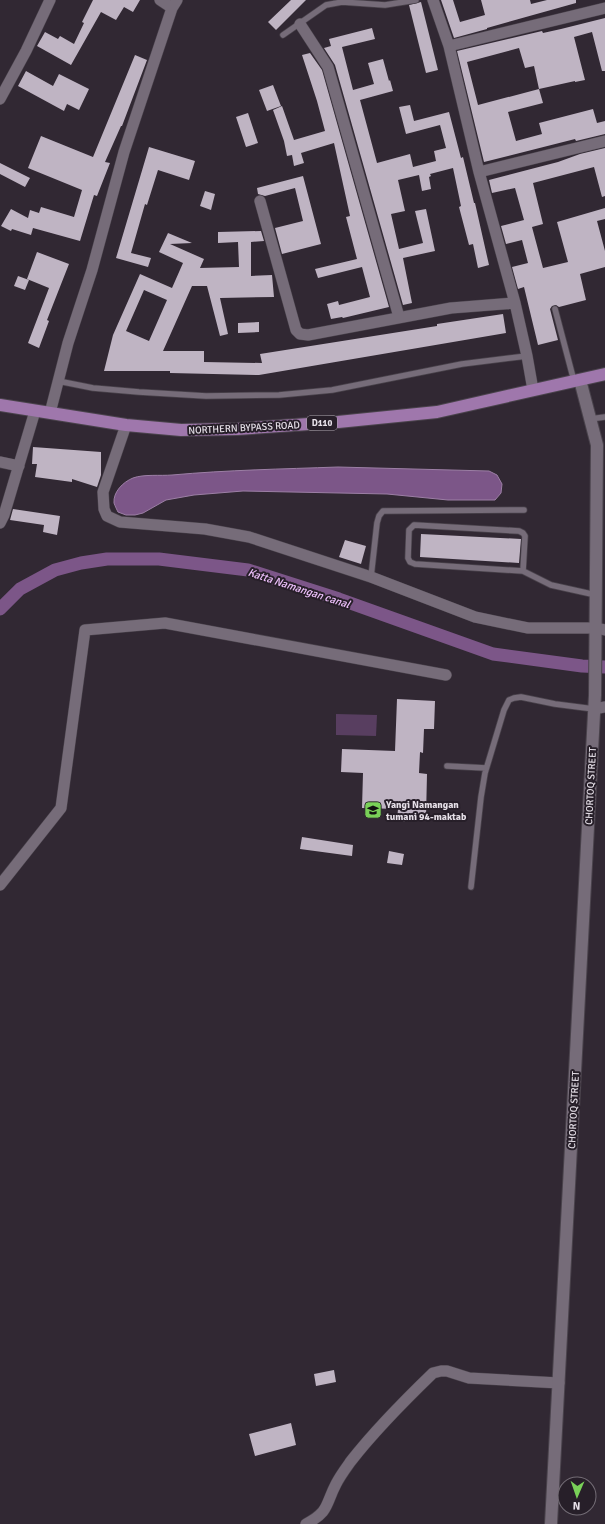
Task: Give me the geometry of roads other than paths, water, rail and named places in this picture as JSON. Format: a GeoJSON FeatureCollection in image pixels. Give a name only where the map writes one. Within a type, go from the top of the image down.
{"type":"FeatureCollection","features":[{"type":"Feature","properties":{"kind":"main road","name":"NORTHERN BYPASS ROAD"},"geometry":{"type":"LineString","coordinates":[[0,405],[126,425],[181,430],[237,429],[338,422],[437,412],[605,374]]}},
{"type":"Feature","properties":{"kind":"main road","name":"CHORTOQ STREET"},"geometry":{"type":"LineString","coordinates":[[551,1524],[600,708],[595,695],[599,632],[596,595],[597,445],[577,381]]}},
{"type":"Feature","properties":{"kind":"street"},"geometry":{"type":"LineString","coordinates":[[0,99],[26,51],[50,0]]}},
{"type":"Feature","properties":{"kind":"street"},"geometry":{"type":"LineString","coordinates":[[50,414],[68,343],[92,270],[124,152],[174,4],[160,0]]}},
{"type":"Feature","properties":{"kind":"street"},"geometry":{"type":"LineString","coordinates":[[433,0],[449,46],[479,172],[528,356],[533,390]]}},
{"type":"Feature","properties":{"kind":"street"},"geometry":{"type":"LineString","coordinates":[[449,46],[605,8]]}},
{"type":"Feature","properties":{"kind":"street"},"geometry":{"type":"LineString","coordinates":[[300,24],[328,67],[399,317]]}},
{"type":"Feature","properties":{"kind":"street"},"geometry":{"type":"LineString","coordinates":[[479,172],[605,141]]}},
{"type":"Feature","properties":{"kind":"street"},"geometry":{"type":"LineString","coordinates":[[260,201],[296,330],[300,334],[308,335],[451,308],[514,303]]}},
{"type":"Feature","properties":{"kind":"street"},"geometry":{"type":"LineString","coordinates":[[0,523],[20,466],[35,411]]}},
{"type":"Feature","properties":{"kind":"street"},"geometry":{"type":"LineString","coordinates":[[126,425],[104,492],[104,509],[107,516],[120,522],[205,529],[250,537],[372,577],[475,617],[528,628],[599,632]]}},
{"type":"Feature","properties":{"kind":"street"},"geometry":{"type":"LineString","coordinates":[[0,462],[20,466]]}},
{"type":"Feature","properties":{"kind":"street"},"geometry":{"type":"LineString","coordinates":[[0,885],[60,808],[85,630],[165,623],[446,675]]}},
{"type":"Feature","properties":{"kind":"street"},"geometry":{"type":"LineString","coordinates":[[306,1524],[317,1518],[326,1510],[336,1483],[351,1461],[383,1422],[433,1373],[447,1371],[469,1378],[559,1383]]}},
{"type":"Feature","properties":{"kind":"lane"},"geometry":{"type":"LineString","coordinates":[[284,36],[326,5],[342,2],[385,5],[416,0]]}},
{"type":"Feature","properties":{"kind":"lane"},"geometry":{"type":"LineString","coordinates":[[555,309],[577,381]]}},
{"type":"Feature","properties":{"kind":"lane"},"geometry":{"type":"LineString","coordinates":[[58,381],[93,388],[139,392],[206,396],[279,395],[332,390],[462,364],[528,356]]}},
{"type":"Feature","properties":{"kind":"lane"},"geometry":{"type":"LineString","coordinates":[[590,419],[605,417]]}},
{"type":"Feature","properties":{"kind":"lane"},"geometry":{"type":"LineString","coordinates":[[372,577],[377,523],[379,516],[383,511],[524,510]]}},
{"type":"Feature","properties":{"kind":"lane"},"geometry":{"type":"LineString","coordinates":[[523,571],[525,536],[519,531],[414,526],[409,530],[408,558],[410,562],[415,564],[523,571],[551,584],[596,595]]}},
{"type":"Feature","properties":{"kind":"lane"},"geometry":{"type":"LineString","coordinates":[[471,887],[481,797],[486,768],[504,710],[509,700],[521,697],[555,704],[600,708]]}},
{"type":"Feature","properties":{"kind":"lane"},"geometry":{"type":"LineString","coordinates":[[447,766],[486,768]]}},
{"type":"Feature","properties":{"kind":"waterway","name":"Katta Namangan canal"},"geometry":{"type":"LineString","coordinates":[[0,609],[20,589],[55,570],[81,563],[107,559],[159,559],[248,570],[339,599],[493,654],[582,666],[605,667]]}},
{"type":"Feature","properties":{"kind":"place","name":"Yangi Namangan tumani 94-maktab"},"geometry":{"type":"Point","coordinates":[373,810]}}]}
